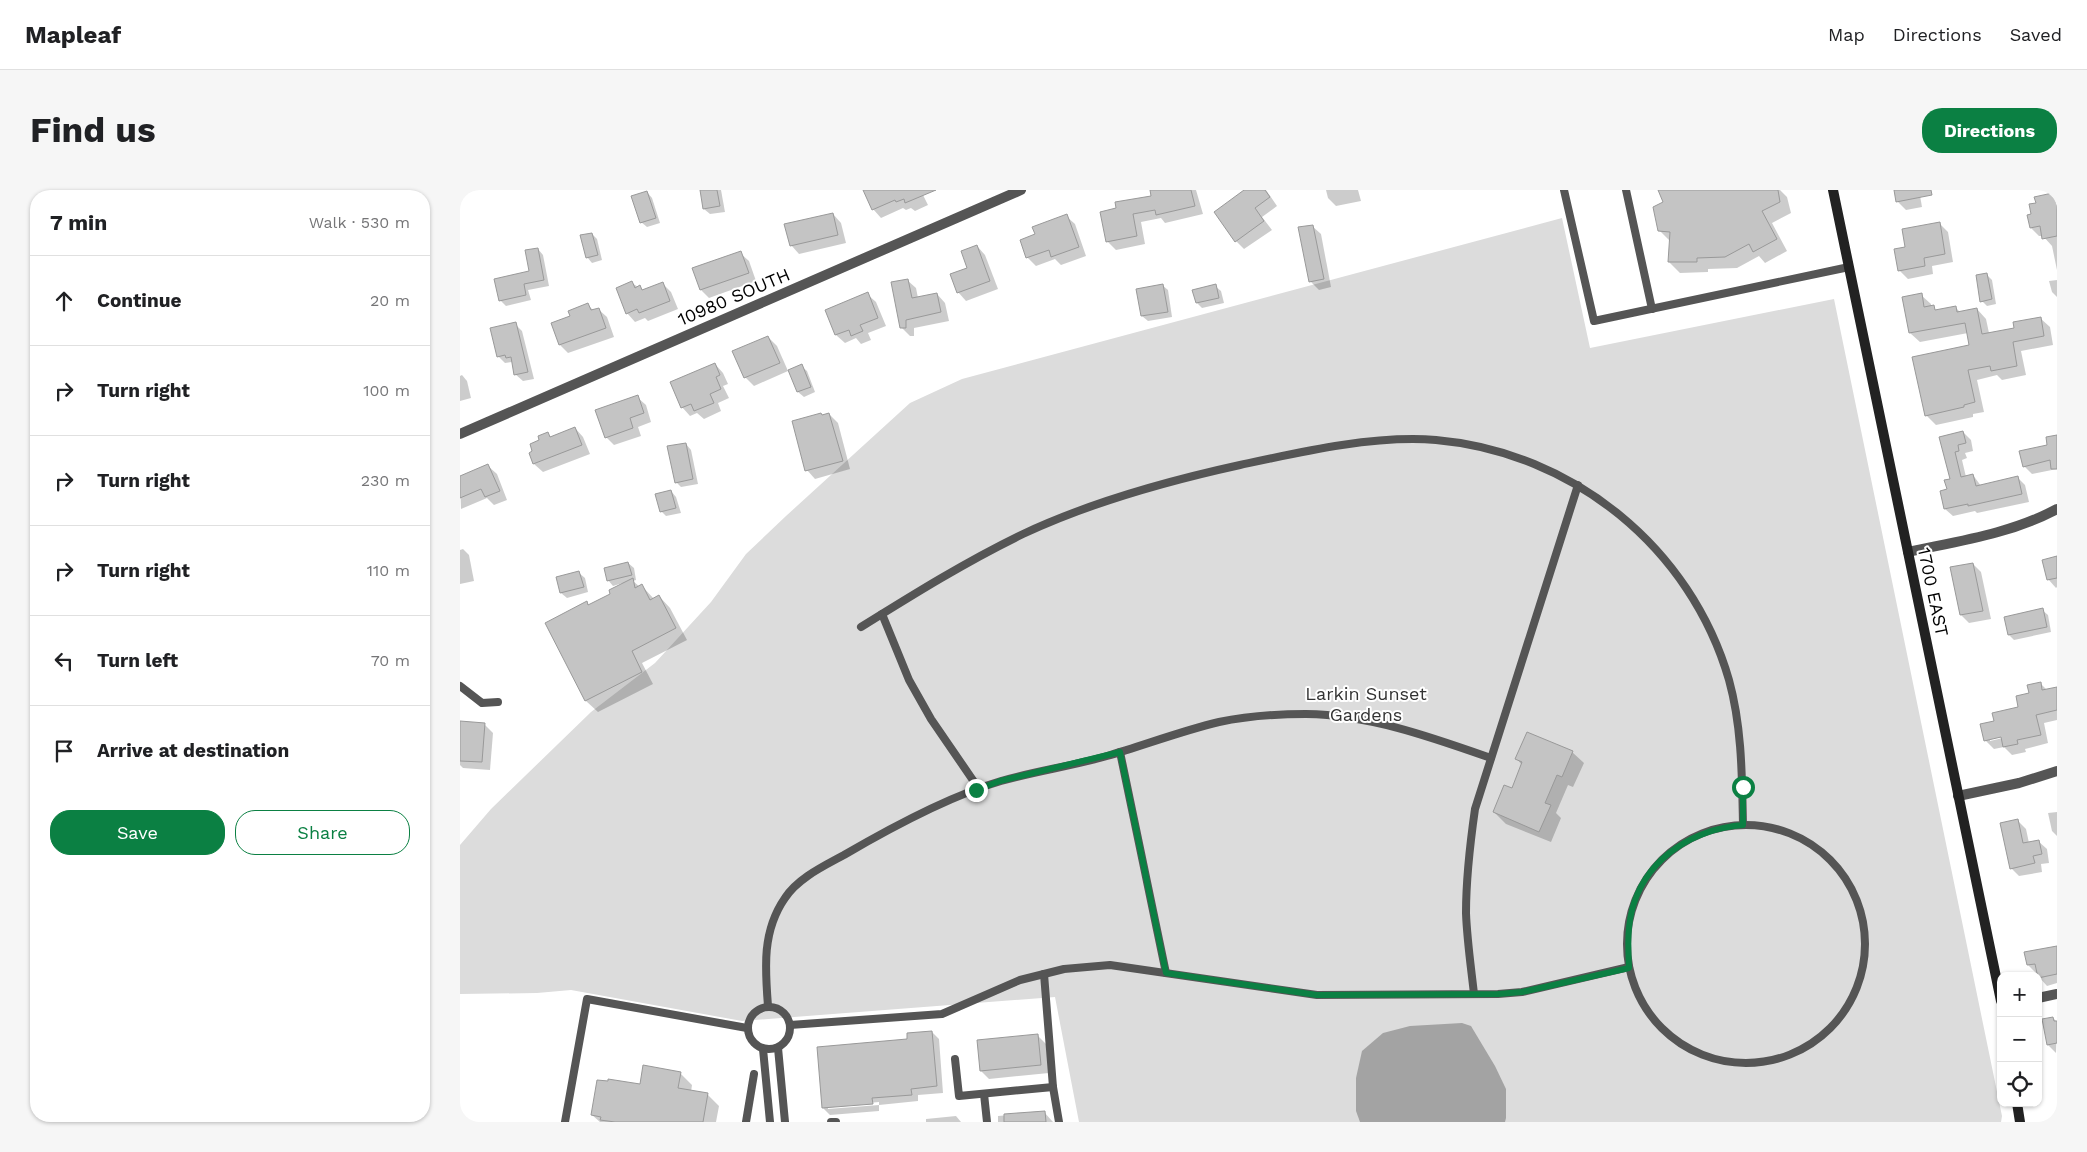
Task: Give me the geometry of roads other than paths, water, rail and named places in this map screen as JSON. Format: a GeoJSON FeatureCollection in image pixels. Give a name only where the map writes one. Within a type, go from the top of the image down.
{"type":"FeatureCollection","features":[{"type":"Feature","properties":{"kind":"main road","name":"1700 EAST"},"geometry":{"type":"LineString","coordinates":[[1833,190],[1997,982]]}},
{"type":"Feature","properties":{"kind":"main road"},"geometry":{"type":"LineString","coordinates":[[2018,1107],[2020,1122]]}},
{"type":"Feature","properties":{"kind":"street","name":"10980 SOUTH"},"geometry":{"type":"LineString","coordinates":[[460,434],[1021,190]]}},
{"type":"Feature","properties":{"kind":"street"},"geometry":{"type":"LineString","coordinates":[[1908,552],[2022,526],[2057,509]]}},
{"type":"Feature","properties":{"kind":"street"},"geometry":{"type":"LineString","coordinates":[[1958,796],[2019,783],[2057,771]]}},
{"type":"Feature","properties":{"kind":"street"},"geometry":{"type":"LineString","coordinates":[[2042,997],[2057,994]]}},
{"type":"Feature","properties":{"kind":"lane"},"geometry":{"type":"LineString","coordinates":[[1564,190],[1594,321],[1849,267]]}},
{"type":"Feature","properties":{"kind":"lane"},"geometry":{"type":"LineString","coordinates":[[1626,190],[1652,309]]}},
{"type":"Feature","properties":{"kind":"lane"},"geometry":{"type":"LineString","coordinates":[[861,627],[948,574],[1025,533],[1113,499],[1175,480],[1268,459],[1382,441],[1435,440],[1486,449],[1541,466],[1578,485],[1617,511],[1651,542],[1668,561],[1705,619],[1729,681],[1741,747],[1743,825]]}},
{"type":"Feature","properties":{"kind":"lane"},"geometry":{"type":"LineString","coordinates":[[1474,994],[1466,915],[1469,848],[1476,809],[1578,485]]}},
{"type":"Feature","properties":{"kind":"lane"},"geometry":{"type":"LineString","coordinates":[[882,614],[909,680],[931,719],[979,789]]}},
{"type":"Feature","properties":{"kind":"lane"},"geometry":{"type":"LineString","coordinates":[[460,686],[482,703],[498,702]]}},
{"type":"Feature","properties":{"kind":"lane"},"geometry":{"type":"LineString","coordinates":[[768,1006],[766,949],[770,929],[786,896],[802,881],[820,869],[885,831],[930,809],[1000,781],[1120,752],[1182,732],[1221,722],[1264,716],[1307,714],[1395,726],[1491,758]]}},
{"type":"Feature","properties":{"kind":"lane"},"geometry":{"type":"LineString","coordinates":[[1120,752],[1166,973]]}},
{"type":"Feature","properties":{"kind":"lane"},"geometry":{"type":"LineString","coordinates":[[1743,825],[1772,828],[1793,834],[1811,843],[1832,862],[1848,884],[1857,903],[1863,923],[1864,951],[1861,976],[1855,994],[1845,1010],[1811,1044],[1789,1054],[1761,1062],[1728,1061],[1700,1054],[1677,1040],[1659,1026],[1646,1008],[1635,987],[1629,968],[1628,941],[1630,917],[1640,888],[1668,853],[1688,839],[1715,829],[1743,825]]}},
{"type":"Feature","properties":{"kind":"lane"},"geometry":{"type":"LineString","coordinates":[[790,1025],[942,1014],[1020,980],[1087,966],[1110,965],[1317,995],[1522,992],[1629,968]]}},
{"type":"Feature","properties":{"kind":"lane"},"geometry":{"type":"LineString","coordinates":[[1044,974],[1053,1087],[1059,1122]]}},
{"type":"Feature","properties":{"kind":"lane"},"geometry":{"type":"LineString","coordinates":[[565,1122],[587,999],[747,1028]]}},
{"type":"Feature","properties":{"kind":"lane"},"geometry":{"type":"LineString","coordinates":[[768,1006],[784,1013],[790,1025],[788,1039],[778,1048],[764,1049],[752,1042],[747,1028],[752,1015],[768,1006]]}},
{"type":"Feature","properties":{"kind":"lane"},"geometry":{"type":"LineString","coordinates":[[778,1048],[785,1122]]}},
{"type":"Feature","properties":{"kind":"lane"},"geometry":{"type":"LineString","coordinates":[[764,1049],[770,1122]]}},
{"type":"Feature","properties":{"kind":"lane"},"geometry":{"type":"LineString","coordinates":[[955,1059],[959,1096],[1053,1087]]}},
{"type":"Feature","properties":{"kind":"lane"},"geometry":{"type":"LineString","coordinates":[[746,1122],[754,1074]]}},
{"type":"Feature","properties":{"kind":"lane"},"geometry":{"type":"LineString","coordinates":[[766,1076],[780,1075]]}},
{"type":"Feature","properties":{"kind":"lane"},"geometry":{"type":"LineString","coordinates":[[984,1094],[986,1122]]}},
{"type":"Feature","properties":{"kind":"lane"},"geometry":{"type":"LineString","coordinates":[[831,1122],[836,1122]]}},
{"type":"Feature","properties":{"kind":"park label","name":"Larkin Sunset Gardens"},"geometry":{"type":"Point","coordinates":[1366,704]}}]}
